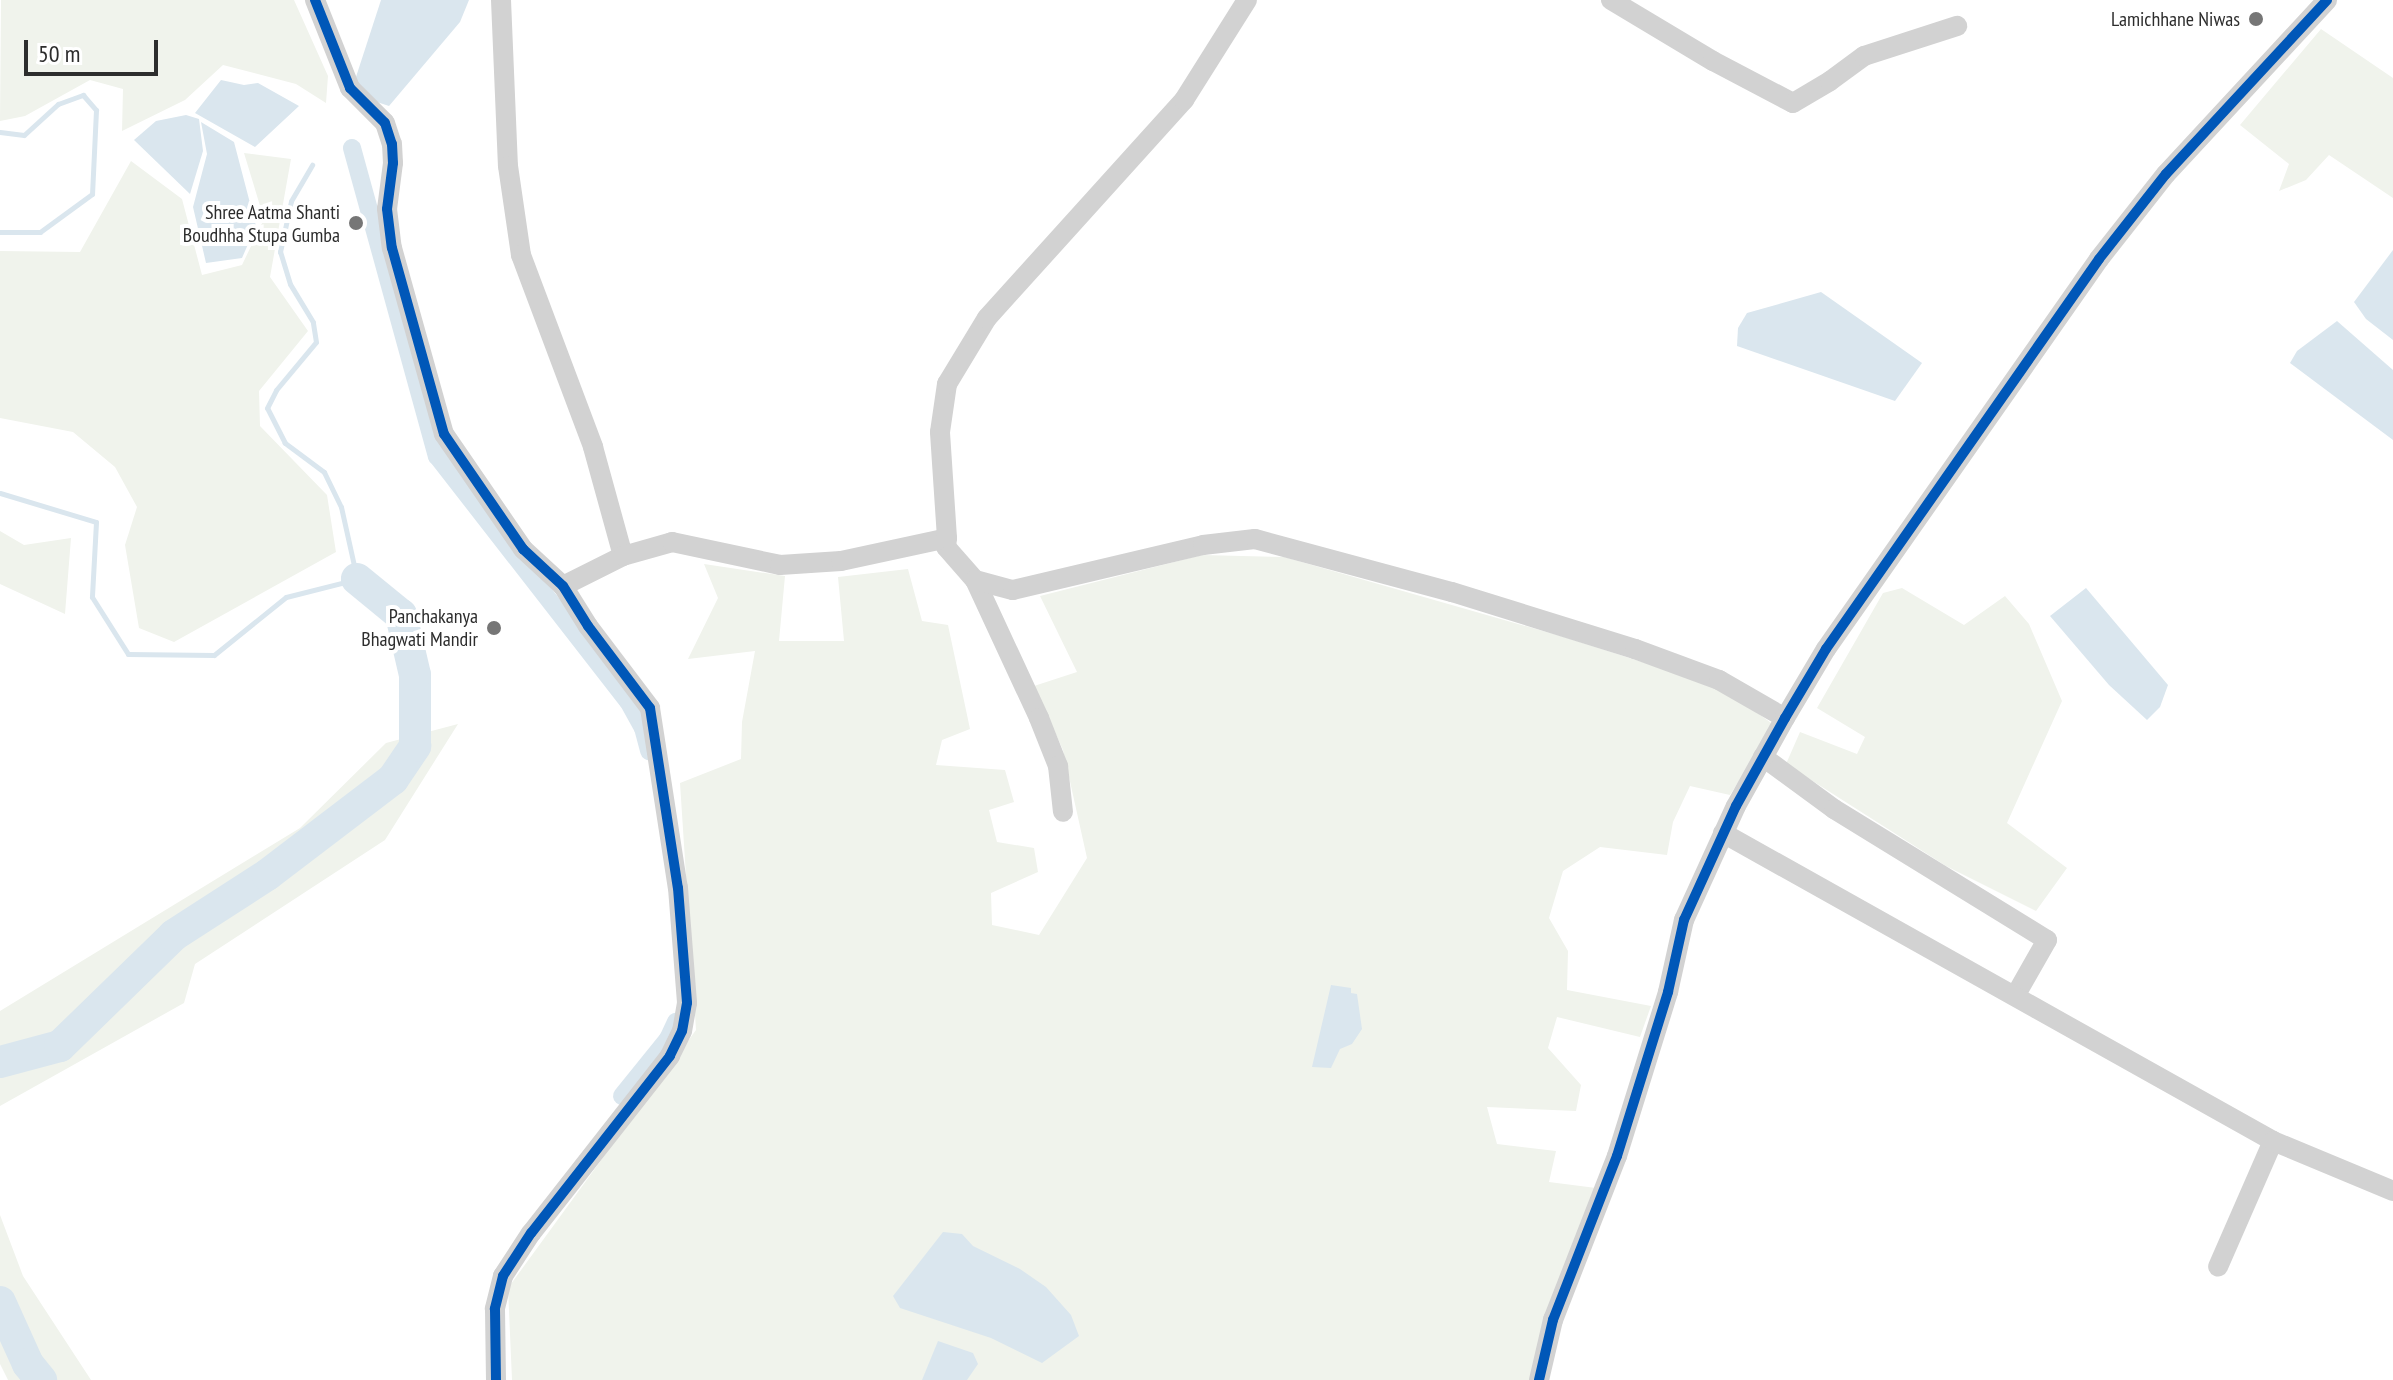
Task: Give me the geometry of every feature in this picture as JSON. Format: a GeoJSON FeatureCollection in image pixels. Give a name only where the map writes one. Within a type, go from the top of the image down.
{"type":"FeatureCollection","features":[{"type":"Feature","properties":{"kind":"street"},"geometry":{"type":"LineString","coordinates":[[315,0],[350,88],[385,123],[392,144],[393,163],[387,209],[392,248],[444,434],[523,549],[563,586],[588,626],[650,708],[676,873],[687,1003],[682,1031],[670,1056],[531,1233],[503,1276],[495,1309],[496,1380]]}},
{"type":"Feature","properties":{"kind":"street"},"geometry":{"type":"LineString","coordinates":[[501,0],[508,166],[521,255],[593,447],[623,556]]}},
{"type":"Feature","properties":{"kind":"street"},"geometry":{"type":"LineString","coordinates":[[1063,812],[1058,766],[975,580],[946,547],[940,432],[947,384],[987,318],[1184,100],[1247,0]]}},
{"type":"Feature","properties":{"kind":"street"},"geometry":{"type":"LineString","coordinates":[[1611,0],[1713,61],[1793,103],[1864,56],[1957,26]]}},
{"type":"Feature","properties":{"kind":"street"},"geometry":{"type":"LineString","coordinates":[[1539,1380],[1553,1320],[1617,1156],[1668,992],[1684,920],[1723,833],[1785,718],[1826,649],[2099,259],[2166,174],[2327,0]]}},
{"type":"Feature","properties":{"kind":"street"},"geometry":{"type":"LineString","coordinates":[[563,586],[623,556],[672,542],[780,565],[841,561],[947,538]]}},
{"type":"Feature","properties":{"kind":"street"},"geometry":{"type":"LineString","coordinates":[[975,580],[1013,590],[1203,545],[1255,539],[1452,592],[1635,649],[1719,680],[1785,718]]}},
{"type":"Feature","properties":{"kind":"street"},"geometry":{"type":"LineString","coordinates":[[1763,757],[1834,809],[2047,940],[2015,996]]}},
{"type":"Feature","properties":{"kind":"street"},"geometry":{"type":"LineString","coordinates":[[1723,833],[2273,1141],[2393,1191]]}},
{"type":"Feature","properties":{"kind":"street"},"geometry":{"type":"LineString","coordinates":[[2218,1267],[2273,1141]]}},
{"type":"Feature","properties":{"kind":"shaded area"},"geometry":{"type":"Polygon","coordinates":[[[1,0],[294,0],[328,76],[326,103],[296,84],[223,65],[185,100],[122,131],[123,89],[90,80],[25,116],[0,121],[1,0]]]}},
{"type":"Feature","properties":{"kind":"shaded area"},"geometry":{"type":"Polygon","coordinates":[[[381,0],[469,0],[460,22],[389,106],[374,101],[355,80],[381,0]]]}},
{"type":"Feature","properties":{"kind":"shaded area"},"geometry":{"type":"Polygon","coordinates":[[[2321,29],[2393,78],[2393,198],[2329,155],[2306,180],[2279,191],[2289,164],[2240,125],[2321,29]]]}},
{"type":"Feature","properties":{"kind":"shaded area"},"geometry":{"type":"Polygon","coordinates":[[[221,80],[244,85],[258,83],[299,106],[255,147],[195,113],[221,80]]]}},
{"type":"Feature","properties":{"kind":"shaded area"},"geometry":{"type":"Polygon","coordinates":[[[186,115],[199,119],[203,151],[190,194],[134,140],[156,121],[186,115]]]}},
{"type":"Feature","properties":{"kind":"shaded area"},"geometry":{"type":"Polygon","coordinates":[[[201,122],[234,142],[256,226],[242,258],[206,263],[193,207],[207,154],[201,122]]]}},
{"type":"Feature","properties":{"kind":"shaded area"},"geometry":{"type":"Polygon","coordinates":[[[244,153],[291,159],[270,277],[308,331],[259,391],[260,426],[327,495],[336,552],[174,642],[139,628],[125,545],[137,507],[115,467],[73,432],[0,418],[0,251],[80,252],[131,161],[182,199],[202,275],[242,265],[264,219],[244,153]]]}},
{"type":"Feature","properties":{"kind":"shaded area"},"geometry":{"type":"Polygon","coordinates":[[[2393,250],[2393,340],[2366,319],[2354,302],[2393,250]]]}},
{"type":"Feature","properties":{"kind":"shaded area"},"geometry":{"type":"Polygon","coordinates":[[[1821,292],[1922,363],[1895,401],[1737,346],[1738,328],[1747,313],[1821,292]]]}},
{"type":"Feature","properties":{"kind":"shaded area"},"geometry":{"type":"Polygon","coordinates":[[[2337,321],[2393,370],[2393,440],[2290,363],[2297,351],[2337,321]]]}},
{"type":"Feature","properties":{"kind":"shaded area"},"geometry":{"type":"Polygon","coordinates":[[[0,531],[24,545],[71,538],[65,614],[0,584],[0,531]]]}},
{"type":"Feature","properties":{"kind":"shaded area"},"geometry":{"type":"Polygon","coordinates":[[[1202,555],[1284,557],[1564,637],[1723,688],[1774,725],[1730,795],[1690,786],[1673,822],[1667,855],[1600,847],[1563,871],[1549,918],[1568,951],[1567,990],[1651,1006],[1640,1037],[1557,1017],[1548,1048],[1581,1085],[1576,1111],[1487,1107],[1497,1144],[1556,1151],[1549,1182],[1596,1188],[1532,1380],[512,1380],[508,1288],[696,1030],[680,783],[741,759],[742,722],[755,651],[688,659],[718,598],[704,564],[785,576],[779,641],[844,641],[838,577],[908,569],[922,621],[948,625],[970,729],[942,740],[936,765],[1005,770],[1014,802],[989,810],[997,842],[1034,848],[1038,872],[991,893],[992,925],[1039,935],[1087,858],[1063,750],[1034,686],[1077,672],[1040,596],[1202,555]]]}},
{"type":"Feature","properties":{"kind":"shaded area"},"geometry":{"type":"Polygon","coordinates":[[[1902,588],[1964,625],[2005,596],[2029,624],[2062,701],[2007,823],[2067,868],[2036,911],[1946,866],[1786,764],[1800,732],[1857,754],[1865,737],[1817,708],[1883,593],[1902,588]]]}},
{"type":"Feature","properties":{"kind":"shaded area"},"geometry":{"type":"Polygon","coordinates":[[[2086,588],[2168,685],[2160,707],[2147,720],[2109,685],[2050,616],[2086,588]]]}},
{"type":"Feature","properties":{"kind":"shaded area"},"geometry":{"type":"Polygon","coordinates":[[[458,724],[385,840],[195,964],[184,1003],[0,1106],[0,1011],[300,828],[386,743],[458,724]]]}},
{"type":"Feature","properties":{"kind":"shaded area"},"geometry":{"type":"Polygon","coordinates":[[[1331,985],[1351,988],[1351,993],[1357,994],[1362,1029],[1352,1044],[1340,1049],[1331,1068],[1312,1067],[1331,985]]]}},
{"type":"Feature","properties":{"kind":"shaded area"},"geometry":{"type":"Polygon","coordinates":[[[0,1215],[23,1276],[91,1380],[8,1380],[0,1364],[0,1215]]]}},
{"type":"Feature","properties":{"kind":"shaded area"},"geometry":{"type":"Polygon","coordinates":[[[943,1232],[962,1234],[973,1246],[1020,1269],[1046,1287],[1071,1315],[1079,1336],[1042,1363],[991,1338],[900,1308],[893,1296],[943,1232]]]}},
{"type":"Feature","properties":{"kind":"shaded area"},"geometry":{"type":"Polygon","coordinates":[[[938,1341],[973,1353],[978,1364],[967,1380],[922,1380],[938,1341]]]}},
{"type":"Feature","properties":{"kind":"waterway"},"geometry":{"type":"LineString","coordinates":[[0,132],[24,135],[58,104],[83,95],[96,110],[92,194],[40,232],[0,232]]}},
{"type":"Feature","properties":{"kind":"waterway"},"geometry":{"type":"LineString","coordinates":[[352,148],[437,456],[628,701],[643,728],[649,751]]}},
{"type":"Feature","properties":{"kind":"waterway"},"geometry":{"type":"LineString","coordinates":[[0,493],[96,522],[92,597],[128,654],[214,655],[286,597],[357,579],[341,507],[324,472],[285,443],[267,408],[276,390],[316,342],[313,322],[290,284],[280,252],[291,201],[312,165]]}},
{"type":"Feature","properties":{"kind":"waterway"},"geometry":{"type":"LineString","coordinates":[[0,1062],[60,1046],[174,935],[267,875],[393,779],[415,746],[415,675],[401,615],[357,579]]}},
{"type":"Feature","properties":{"kind":"waterway"},"geometry":{"type":"LineString","coordinates":[[622,1096],[668,1039],[676,1022]]}},
{"type":"Feature","properties":{"kind":"waterway"},"geometry":{"type":"LineString","coordinates":[[0,1302],[28,1364],[41,1380]]}},
{"type":"Feature","properties":{"kind":"cycle path"},"geometry":{"type":"LineString","coordinates":[[315,0],[350,88],[385,123],[392,144],[393,163],[387,209],[392,248],[444,434],[523,549],[563,586],[588,626],[650,708],[678,888],[687,1003],[682,1031],[670,1056],[531,1233],[503,1276],[495,1309],[496,1380]]}},
{"type":"Feature","properties":{"kind":"cycle path"},"geometry":{"type":"LineString","coordinates":[[1539,1380],[1553,1320],[1617,1156],[1668,992],[1684,920],[1736,806],[1785,718],[1826,649],[2099,259],[2166,174],[2327,0]]}},
{"type":"Feature","properties":{"kind":"place","name":"Lamichhane Niwas"},"geometry":{"type":"Point","coordinates":[2256,19]}},
{"type":"Feature","properties":{"kind":"place","name":"Shree Aatma Shanti Boudhha Stupa Gumba"},"geometry":{"type":"Point","coordinates":[356,223]}},
{"type":"Feature","properties":{"kind":"place","name":"Panchakanya Bhagwati Mandir"},"geometry":{"type":"Point","coordinates":[494,628]}}]}
